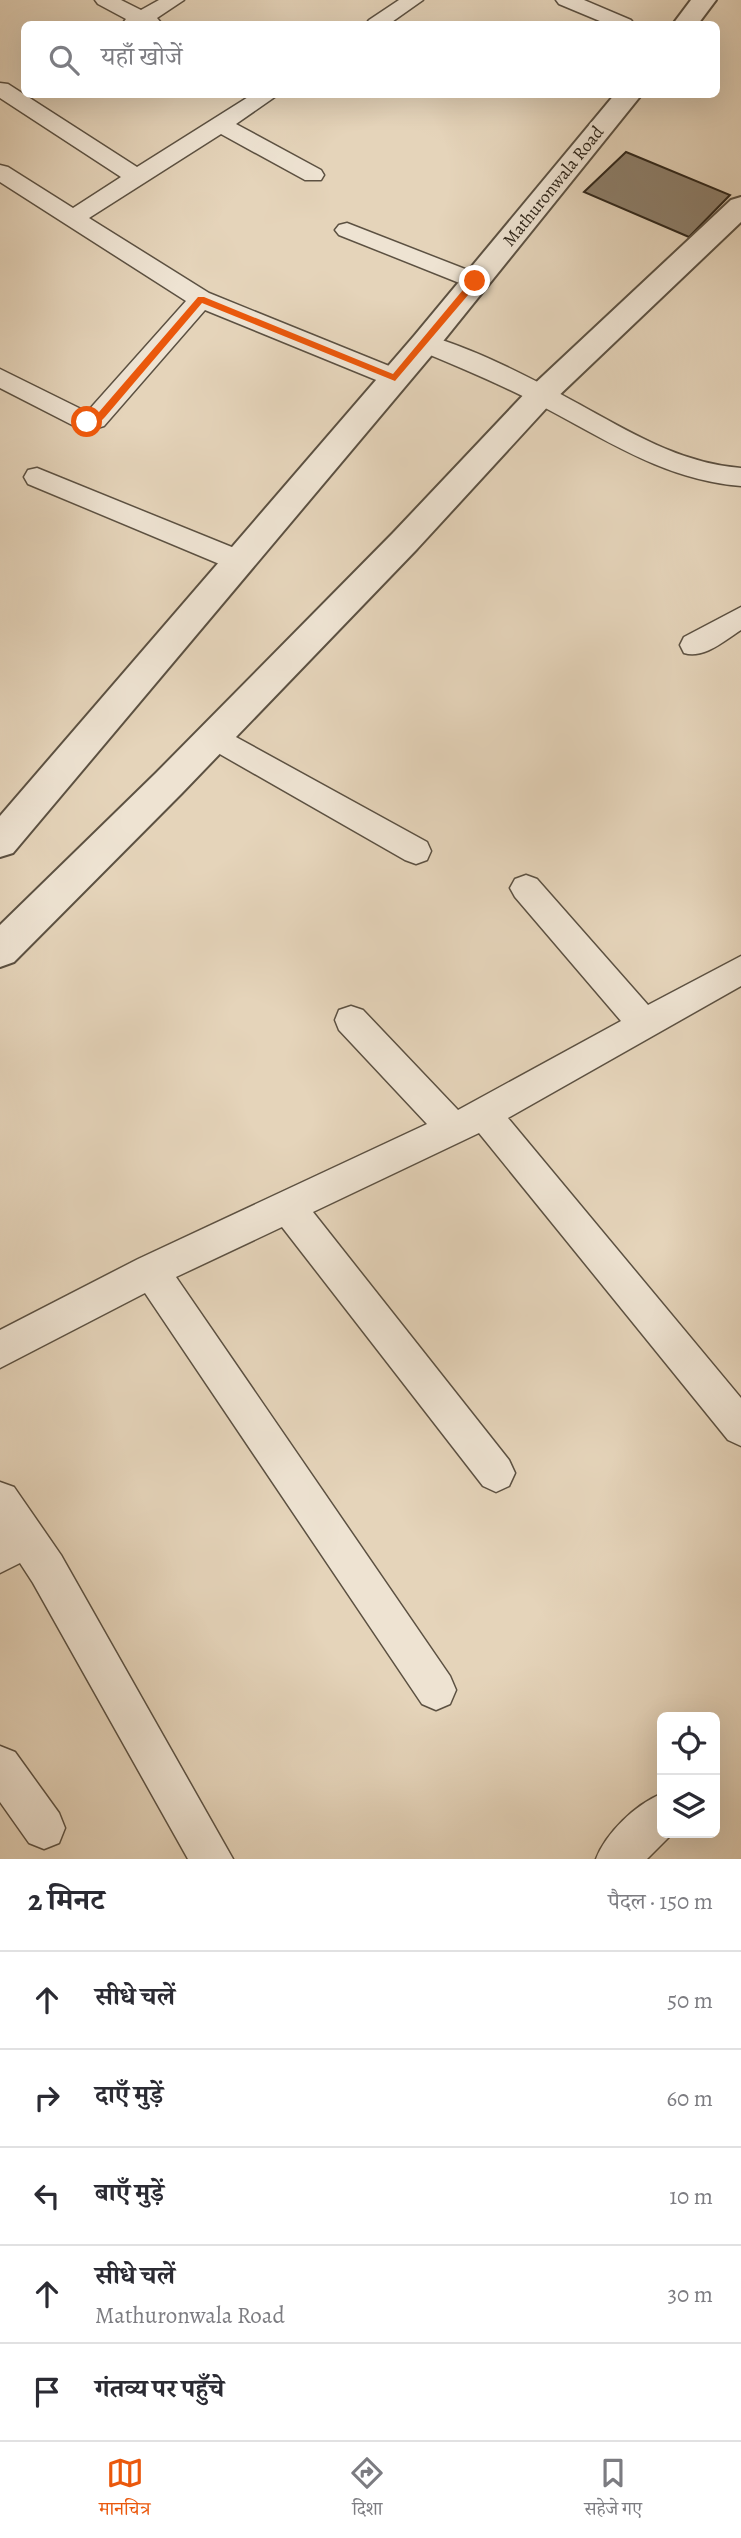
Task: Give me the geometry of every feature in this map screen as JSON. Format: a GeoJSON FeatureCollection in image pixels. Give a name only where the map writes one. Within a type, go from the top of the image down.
{"type":"FeatureCollection","features":[{"type":"Feature","properties":{"kind":"street"},"geometry":{"type":"LineString","coordinates":[[105,0],[139,21]]}},
{"type":"Feature","properties":{"kind":"street"},"geometry":{"type":"LineString","coordinates":[[145,21],[174,0]]}},
{"type":"Feature","properties":{"kind":"street"},"geometry":{"type":"LineString","coordinates":[[381,21],[413,0]]}},
{"type":"Feature","properties":{"kind":"street"},"geometry":{"type":"LineString","coordinates":[[566,0],[617,21]]}},
{"type":"Feature","properties":{"kind":"street"},"geometry":{"type":"LineString","coordinates":[[687,21],[704,0]]}},
{"type":"Feature","properties":{"kind":"street"},"geometry":{"type":"LineString","coordinates":[[22,98],[138,178]]}},
{"type":"Feature","properties":{"kind":"street"},"geometry":{"type":"LineString","coordinates":[[71,219],[264,98]]}},
{"type":"Feature","properties":{"kind":"street","name":"Mathuronwala Road"},"geometry":{"type":"LineString","coordinates":[[0,842],[425,343],[626,98]]}},
{"type":"Feature","properties":{"kind":"street"},"geometry":{"type":"LineString","coordinates":[[222,125],[313,175]]}},
{"type":"Feature","properties":{"kind":"street"},"geometry":{"type":"LineString","coordinates":[[0,172],[201,299],[395,378]]}},
{"type":"Feature","properties":{"kind":"street"},"geometry":{"type":"LineString","coordinates":[[0,950],[214,737],[405,541],[541,394],[741,206]]}},
{"type":"Feature","properties":{"kind":"street"},"geometry":{"type":"LineString","coordinates":[[347,230],[475,281]]}},
{"type":"Feature","properties":{"kind":"street"},"geometry":{"type":"LineString","coordinates":[[0,377],[79,419],[95,420],[201,299]]}},
{"type":"Feature","properties":{"kind":"street"},"geometry":{"type":"LineString","coordinates":[[425,343],[541,394],[677,466],[705,475],[741,477]]}},
{"type":"Feature","properties":{"kind":"street"},"geometry":{"type":"LineString","coordinates":[[37,477],[239,561]]}},
{"type":"Feature","properties":{"kind":"street"},"geometry":{"type":"LineString","coordinates":[[694,645],[741,617]]}},
{"type":"Feature","properties":{"kind":"street"},"geometry":{"type":"LineString","coordinates":[[214,737],[416,851]]}},
{"type":"Feature","properties":{"kind":"street"},"geometry":{"type":"LineString","coordinates":[[526,888],[644,1024]]}},
{"type":"Feature","properties":{"kind":"street"},"geometry":{"type":"LineString","coordinates":[[0,1350],[151,1271],[469,1121],[741,970]]}},
{"type":"Feature","properties":{"kind":"street"},"geometry":{"type":"LineString","coordinates":[[351,1020],[469,1121],[741,1427]]}},
{"type":"Feature","properties":{"kind":"street"},"geometry":{"type":"LineString","coordinates":[[288,1207],[496,1473]]}},
{"type":"Feature","properties":{"kind":"street"},"geometry":{"type":"LineString","coordinates":[[151,1271],[436,1690]]}},
{"type":"Feature","properties":{"kind":"street"},"geometry":{"type":"LineString","coordinates":[[0,1501],[12,1545],[47,1569],[212,1859]]}},
{"type":"Feature","properties":{"kind":"street"},"geometry":{"type":"LineString","coordinates":[[0,1768],[44,1828]]}},
{"type":"Feature","properties":{"kind":"street"},"geometry":{"type":"LineString","coordinates":[[617,1859],[657,1820]]}},
{"type":"Feature","properties":{"kind":"building"},"geometry":{"type":"Polygon","coordinates":[[[626,152],[730,195],[689,237],[584,192],[626,152]]]}},
{"type":"Feature","properties":{"kind":"route"},"geometry":{"type":"LineString","coordinates":[[87,422],[102,415],[201,299],[395,378],[475,281]]}}]}
